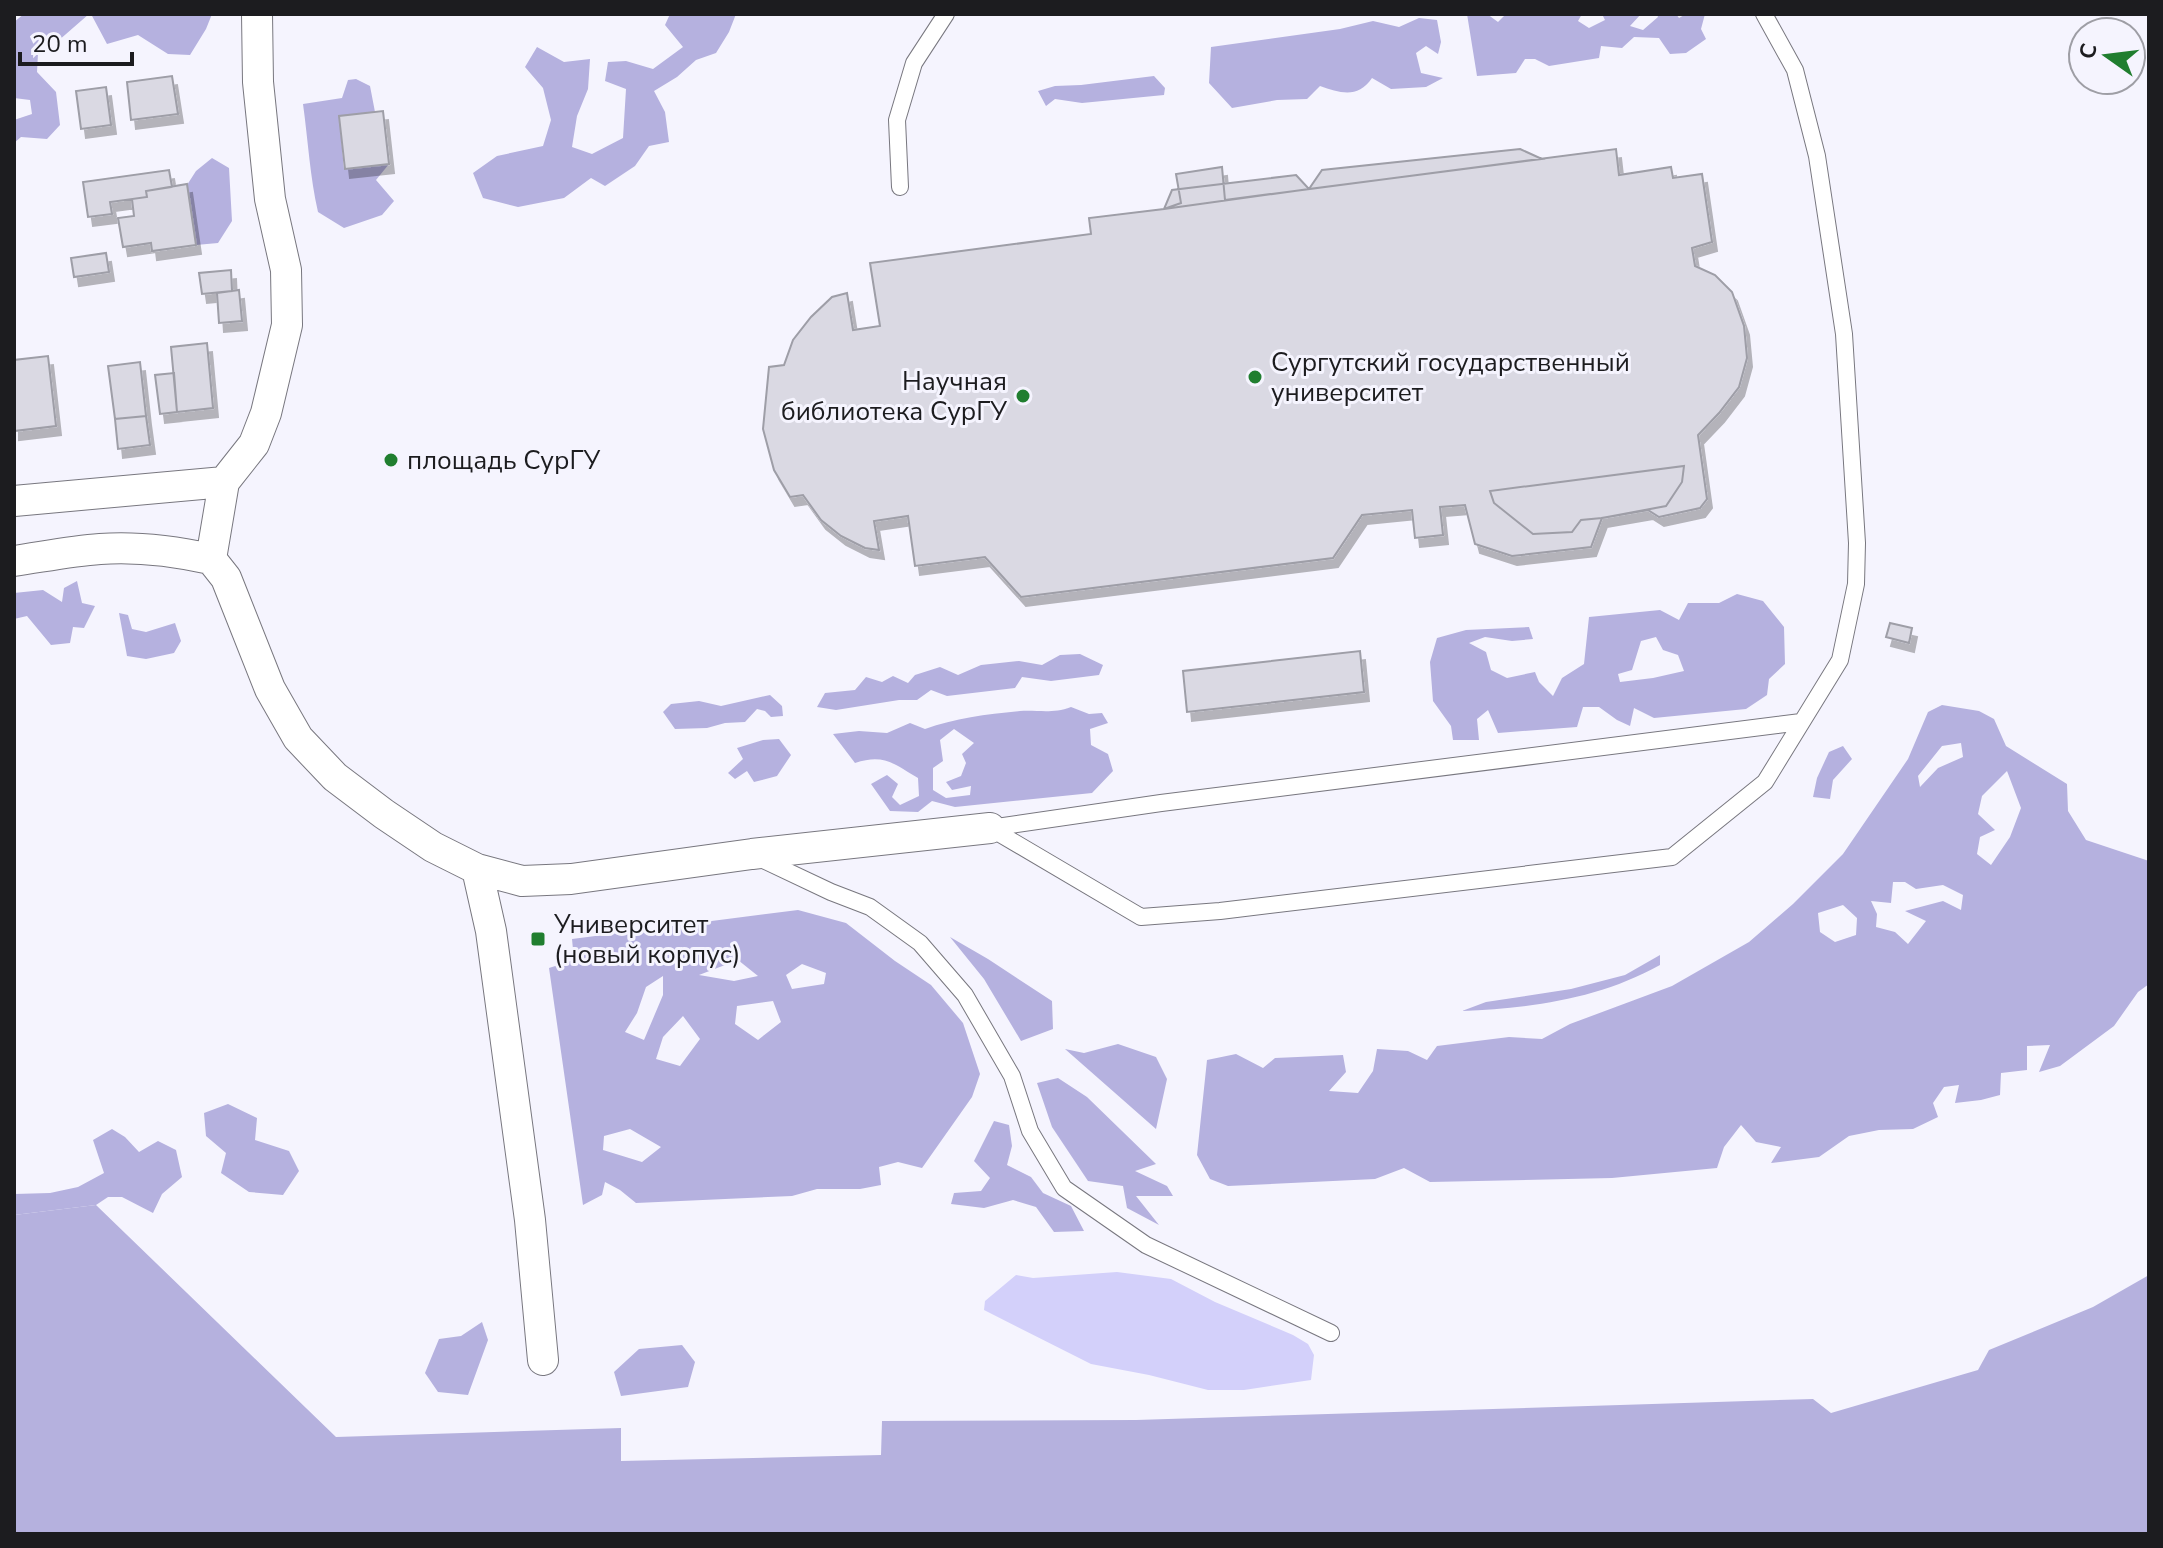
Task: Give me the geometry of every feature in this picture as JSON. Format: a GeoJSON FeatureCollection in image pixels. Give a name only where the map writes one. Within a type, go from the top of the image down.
{"type":"FeatureCollection","features":[{"type":"Feature","properties":{"kind":"street"},"geometry":{"type":"LineString","coordinates":[[211,559],[224,482],[254,444],[266,413],[287,325],[286,270],[270,199],[258,82],[257,14]]}},
{"type":"Feature","properties":{"kind":"street"},"geometry":{"type":"LineString","coordinates":[[14,501],[224,482]]}},
{"type":"Feature","properties":{"kind":"street"},"geometry":{"type":"LineString","coordinates":[[14,561],[100,549],[137,548],[211,559],[226,578],[270,689],[298,738],[335,777],[384,814],[433,847],[477,869],[522,881],[571,879],[752,854],[990,828]]}},
{"type":"Feature","properties":{"kind":"street"},"geometry":{"type":"LineString","coordinates":[[477,869],[491,931],[530,1220],[543,1360]]}},
{"type":"Feature","properties":{"kind":"lane"},"geometry":{"type":"LineString","coordinates":[[900,187],[897,120],[914,63],[946,14]]}},
{"type":"Feature","properties":{"kind":"lane"},"geometry":{"type":"LineString","coordinates":[[990,828],[1141,917],[1220,911],[1672,857],[1765,782],[1840,660],[1856,584],[1857,543],[1844,334],[1817,156],[1795,70],[1764,14]]}},
{"type":"Feature","properties":{"kind":"lane"},"geometry":{"type":"LineString","coordinates":[[990,828],[1191,799],[1801,722]]}},
{"type":"Feature","properties":{"kind":"lane"},"geometry":{"type":"LineString","coordinates":[[752,854],[870,907],[920,943],[965,995],[1012,1076],[1030,1131],[1064,1188],[1146,1245],[1331,1333]]}},
{"type":"Feature","properties":{"kind":"shaded area"},"geometry":{"type":"Polygon","coordinates":[[[24,14],[89,14],[58,41],[39,35],[37,72],[56,92],[60,125],[47,139],[21,137],[14,143],[14,120],[32,114],[30,100],[14,98],[14,22],[24,14]]]}},
{"type":"Feature","properties":{"kind":"shaded area"},"geometry":{"type":"Polygon","coordinates":[[[91,14],[212,14],[190,55],[168,54],[138,35],[107,44],[91,14]]]}},
{"type":"Feature","properties":{"kind":"shaded area"},"geometry":{"type":"Polygon","coordinates":[[[670,14],[736,14],[716,53],[696,60],[654,91],[665,112],[669,142],[649,146],[635,166],[605,186],[591,178],[564,198],[518,207],[483,198],[473,173],[497,156],[543,146],[551,120],[543,88],[525,67],[537,47],[564,62],[590,59],[588,89],[577,116],[572,147],[592,154],[623,138],[626,89],[605,81],[608,62],[626,61],[653,69],[683,47],[665,25],[670,14]]]}},
{"type":"Feature","properties":{"kind":"shaded area"},"geometry":{"type":"Polygon","coordinates":[[[1467,14],[1487,14],[1498,22],[1506,14],[1582,14],[1578,21],[1589,28],[1605,20],[1602,14],[1641,14],[1630,26],[1643,30],[1658,17],[1657,14],[1676,14],[1679,18],[1686,14],[1705,14],[1701,29],[1706,39],[1686,53],[1670,54],[1659,38],[1634,37],[1622,48],[1601,46],[1599,58],[1549,66],[1535,59],[1525,59],[1516,73],[1477,76],[1467,14]]]}},
{"type":"Feature","properties":{"kind":"shaded area"},"geometry":{"type":"Polygon","coordinates":[[[1419,18],[1437,20],[1441,42],[1438,54],[1426,46],[1416,53],[1421,73],[1443,78],[1426,87],[1391,89],[1372,78],[1355,92],[1320,86],[1307,99],[1277,100],[1232,108],[1209,83],[1211,47],[1340,29],[1373,21],[1399,27],[1419,18]]]}},
{"type":"Feature","properties":{"kind":"shaded area"},"geometry":{"type":"Polygon","coordinates":[[[1154,76],[1165,88],[1164,95],[1082,103],[1055,99],[1046,106],[1038,91],[1055,86],[1154,76]]]}},
{"type":"Feature","properties":{"kind":"shaded area"},"geometry":{"type":"Polygon","coordinates":[[[356,79],[370,86],[375,112],[339,116],[344,169],[389,164],[376,180],[394,201],[382,215],[344,228],[318,212],[303,104],[342,98],[348,80],[356,79]]]}},
{"type":"Feature","properties":{"kind":"shaded area"},"geometry":{"type":"Polygon","coordinates":[[[212,158],[229,168],[232,221],[218,243],[196,245],[187,185],[196,171],[212,158]]]}},
{"type":"Feature","properties":{"kind":"shaded area"},"geometry":{"type":"Polygon","coordinates":[[[77,581],[82,603],[95,606],[84,628],[73,627],[70,643],[51,645],[27,616],[14,619],[14,593],[43,590],[62,602],[64,588],[77,581]]]}},
{"type":"Feature","properties":{"kind":"shaded area"},"geometry":{"type":"Polygon","coordinates":[[[1737,594],[1763,601],[1784,627],[1785,664],[1769,679],[1767,695],[1746,709],[1654,718],[1634,708],[1630,726],[1599,707],[1583,707],[1577,727],[1498,733],[1488,710],[1477,719],[1479,740],[1453,740],[1451,726],[1433,701],[1430,662],[1437,638],[1466,630],[1529,627],[1533,639],[1512,641],[1485,637],[1469,643],[1486,652],[1491,670],[1507,678],[1535,672],[1539,682],[1553,696],[1562,678],[1584,664],[1589,617],[1660,610],[1679,620],[1688,603],[1719,603],[1737,594]],[[1656,637],[1641,641],[1632,670],[1618,674],[1620,682],[1684,671],[1678,655],[1663,650],[1656,637]]]}},
{"type":"Feature","properties":{"kind":"shaded area"},"geometry":{"type":"Polygon","coordinates":[[[119,613],[128,615],[132,629],[146,632],[175,623],[181,641],[174,653],[146,659],[127,656],[119,613]]]}},
{"type":"Feature","properties":{"kind":"shaded area"},"geometry":{"type":"Polygon","coordinates":[[[1080,654],[1103,665],[1099,675],[1051,681],[1022,677],[1015,688],[947,696],[931,690],[917,700],[836,710],[817,707],[825,693],[855,690],[866,677],[882,682],[893,676],[908,683],[915,675],[940,667],[958,675],[981,665],[1019,661],[1042,665],[1060,655],[1080,654]]]}},
{"type":"Feature","properties":{"kind":"shaded area"},"geometry":{"type":"Polygon","coordinates":[[[770,695],[782,706],[783,716],[771,717],[757,709],[745,722],[675,729],[663,712],[671,704],[699,701],[721,706],[770,695]]]}},
{"type":"Feature","properties":{"kind":"shaded area"},"geometry":{"type":"Polygon","coordinates":[[[1942,705],[1979,711],[1994,719],[2006,746],[2067,784],[2068,811],[2086,840],[2149,861],[2149,984],[2138,992],[2114,1026],[2060,1066],[2039,1072],[2050,1045],[2027,1046],[2027,1070],[2001,1073],[2000,1095],[1955,1103],[1959,1085],[1944,1087],[1933,1103],[1938,1117],[1913,1129],[1879,1130],[1849,1136],[1819,1157],[1771,1163],[1781,1147],[1756,1142],[1741,1125],[1724,1147],[1717,1168],[1612,1178],[1430,1182],[1404,1168],[1375,1179],[1228,1186],[1210,1179],[1197,1155],[1207,1060],[1236,1054],[1263,1068],[1275,1058],[1343,1055],[1346,1072],[1329,1091],[1358,1093],[1373,1071],[1377,1049],[1408,1051],[1427,1060],[1437,1046],[1509,1037],[1542,1039],[1570,1024],[1672,986],[1749,942],[1843,854],[1908,759],[1928,712],[1942,705]],[[1961,743],[1942,746],[1918,776],[1920,787],[1938,768],[1963,757],[1961,743]],[[2007,771],[1982,796],[1978,814],[1995,830],[1980,837],[1977,854],[1991,865],[2010,837],[2021,808],[2007,771]],[[1893,882],[1891,903],[1871,901],[1877,914],[1876,927],[1895,932],[1908,944],[1926,921],[1905,911],[1943,901],[1961,910],[1963,895],[1943,885],[1916,889],[1905,882],[1893,882]],[[1843,905],[1818,913],[1820,932],[1835,942],[1856,935],[1857,918],[1843,905]]]}},
{"type":"Feature","properties":{"kind":"shaded area"},"geometry":{"type":"Polygon","coordinates":[[[1071,707],[1089,714],[1102,713],[1108,723],[1090,729],[1091,745],[1108,754],[1113,771],[1092,793],[955,807],[932,801],[918,812],[890,811],[871,784],[887,775],[898,784],[892,797],[900,805],[919,796],[918,778],[895,764],[881,760],[855,763],[833,734],[859,731],[887,733],[910,723],[925,729],[984,715],[1071,707]],[[954,729],[940,740],[943,761],[933,768],[933,790],[946,798],[970,795],[971,786],[952,790],[946,782],[961,776],[966,763],[962,754],[974,743],[954,729]]]}},
{"type":"Feature","properties":{"kind":"shaded area"},"geometry":{"type":"Polygon","coordinates":[[[779,739],[791,755],[777,776],[754,782],[747,771],[735,779],[728,773],[743,759],[737,748],[779,739]]]}},
{"type":"Feature","properties":{"kind":"shaded area"},"geometry":{"type":"Polygon","coordinates":[[[1843,746],[1852,759],[1833,780],[1830,799],[1813,797],[1817,778],[1829,752],[1843,746]]]}},
{"type":"Feature","properties":{"kind":"shaded area"},"geometry":{"type":"Polygon","coordinates":[[[798,910],[846,923],[931,985],[963,1023],[980,1074],[972,1097],[922,1168],[898,1162],[879,1167],[881,1185],[860,1189],[817,1189],[792,1196],[636,1203],[605,1182],[602,1195],[583,1205],[549,968],[574,960],[572,939],[798,910]],[[738,960],[699,975],[734,981],[758,976],[738,960]],[[802,964],[786,975],[792,989],[824,984],[826,973],[802,964]],[[663,976],[646,987],[637,1013],[625,1032],[644,1040],[663,995],[663,976]],[[773,1001],[737,1006],[735,1024],[758,1040],[781,1022],[773,1001]],[[683,1016],[663,1037],[656,1059],[680,1066],[700,1039],[683,1016]],[[630,1129],[604,1136],[603,1150],[642,1162],[661,1147],[630,1129]]]}},
{"type":"Feature","properties":{"kind":"shaded area"},"geometry":{"type":"Polygon","coordinates":[[[950,937],[1052,1001],[1053,1029],[1021,1041],[984,979],[950,937]]]}},
{"type":"Feature","properties":{"kind":"shaded area"},"geometry":{"type":"Polygon","coordinates":[[[1660,955],[1660,965],[1637,977],[1589,994],[1539,1004],[1462,1011],[1486,1002],[1571,989],[1625,975],[1660,955]]]}},
{"type":"Feature","properties":{"kind":"shaded area"},"geometry":{"type":"Polygon","coordinates":[[[1118,1044],[1156,1057],[1167,1079],[1156,1129],[1065,1049],[1084,1053],[1118,1044]]]}},
{"type":"Feature","properties":{"kind":"shaded area"},"geometry":{"type":"Polygon","coordinates":[[[1058,1078],[1087,1097],[1156,1164],[1135,1171],[1167,1186],[1173,1196],[1136,1196],[1159,1225],[1127,1208],[1123,1186],[1088,1181],[1052,1127],[1037,1083],[1058,1078]]]}},
{"type":"Feature","properties":{"kind":"shaded area"},"geometry":{"type":"Polygon","coordinates":[[[228,1104],[257,1118],[255,1140],[289,1151],[299,1171],[283,1195],[249,1192],[221,1173],[226,1153],[206,1136],[204,1113],[228,1104]]]}},
{"type":"Feature","properties":{"kind":"shaded area"},"geometry":{"type":"Polygon","coordinates":[[[994,1121],[1009,1125],[1012,1146],[1007,1165],[1031,1177],[1043,1193],[1071,1206],[1084,1231],[1054,1232],[1036,1207],[1013,1200],[984,1208],[951,1204],[954,1193],[981,1191],[990,1178],[974,1161],[994,1121]]]}},
{"type":"Feature","properties":{"kind":"shaded area"},"geometry":{"type":"Polygon","coordinates":[[[112,1129],[139,1152],[158,1141],[176,1150],[182,1177],[162,1194],[153,1213],[122,1197],[108,1197],[96,1205],[14,1215],[14,1194],[50,1193],[78,1187],[104,1173],[93,1140],[112,1129]]]}},
{"type":"Feature","properties":{"kind":"shaded area"},"geometry":{"type":"Polygon","coordinates":[[[96,1205],[336,1437],[621,1428],[621,1461],[881,1455],[882,1421],[1136,1420],[1813,1399],[1831,1413],[1978,1370],[1989,1350],[2093,1307],[2149,1275],[2149,1534],[14,1534],[14,1215],[96,1205]]]}},
{"type":"Feature","properties":{"kind":"shaded area"},"geometry":{"type":"Polygon","coordinates":[[[1117,1272],[1171,1279],[1215,1302],[1293,1335],[1308,1344],[1314,1355],[1311,1380],[1244,1390],[1208,1390],[1091,1364],[984,1310],[985,1301],[1016,1275],[1033,1278],[1117,1272]]]}},
{"type":"Feature","properties":{"kind":"shaded area"},"geometry":{"type":"Polygon","coordinates":[[[482,1322],[488,1340],[468,1395],[438,1392],[425,1373],[439,1339],[461,1336],[482,1322]]]}},
{"type":"Feature","properties":{"kind":"shaded area"},"geometry":{"type":"Polygon","coordinates":[[[682,1345],[695,1362],[688,1387],[621,1396],[614,1372],[639,1349],[682,1345]]]}},
{"type":"Feature","properties":{"kind":"building"},"geometry":{"type":"Polygon","coordinates":[[[172,76],[178,114],[131,120],[127,82],[172,76]]]}},
{"type":"Feature","properties":{"kind":"building"},"geometry":{"type":"Polygon","coordinates":[[[106,87],[111,125],[81,129],[76,91],[106,87]]]}},
{"type":"Feature","properties":{"kind":"building"},"geometry":{"type":"Polygon","coordinates":[[[383,111],[389,164],[345,169],[339,116],[383,111]]]}},
{"type":"Feature","properties":{"kind":"building"},"geometry":{"type":"Polygon","coordinates":[[[1520,149],[1542,159],[1309,189],[1322,170],[1520,149]]]}},
{"type":"Feature","properties":{"kind":"building","name":"Сургутский государственный университет"},"geometry":{"type":"Polygon","coordinates":[[[1616,149],[1619,175],[1671,167],[1673,178],[1702,174],[1712,242],[1692,248],[1695,266],[1715,275],[1732,292],[1744,326],[1747,358],[1739,387],[1698,435],[1707,499],[1700,508],[1659,517],[1648,510],[1602,518],[1591,547],[1512,556],[1475,544],[1465,505],[1440,507],[1443,535],[1415,538],[1412,510],[1362,515],[1333,558],[1021,597],[985,557],[915,566],[908,516],[874,521],[879,550],[865,548],[841,536],[821,520],[803,495],[790,497],[774,470],[763,429],[769,367],[784,365],[793,340],[832,297],[847,293],[853,330],[880,326],[870,263],[1091,234],[1089,218],[1164,209],[1181,203],[1176,174],[1222,167],[1225,200],[1616,149]]]}},
{"type":"Feature","properties":{"kind":"building"},"geometry":{"type":"Polygon","coordinates":[[[169,170],[172,187],[146,191],[147,197],[110,202],[112,214],[88,217],[83,182],[169,170]]]}},
{"type":"Feature","properties":{"kind":"building"},"geometry":{"type":"Polygon","coordinates":[[[1296,175],[1309,189],[1164,209],[1172,190],[1296,175]]]}},
{"type":"Feature","properties":{"kind":"building"},"geometry":{"type":"Polygon","coordinates":[[[187,184],[196,245],[152,251],[151,243],[123,247],[118,218],[134,216],[132,199],[147,197],[146,191],[187,184]]]}},
{"type":"Feature","properties":{"kind":"building"},"geometry":{"type":"Polygon","coordinates":[[[106,253],[109,272],[74,277],[71,258],[106,253]]]}},
{"type":"Feature","properties":{"kind":"building"},"geometry":{"type":"Polygon","coordinates":[[[231,270],[232,291],[202,294],[199,273],[231,270]]]}},
{"type":"Feature","properties":{"kind":"building"},"geometry":{"type":"Polygon","coordinates":[[[239,290],[242,321],[219,323],[217,293],[239,290]]]}},
{"type":"Feature","properties":{"kind":"building"},"geometry":{"type":"Polygon","coordinates":[[[207,343],[213,408],[177,412],[171,347],[207,343]]]}},
{"type":"Feature","properties":{"kind":"building"},"geometry":{"type":"Polygon","coordinates":[[[48,356],[56,426],[14,431],[14,360],[48,356]]]}},
{"type":"Feature","properties":{"kind":"building"},"geometry":{"type":"Polygon","coordinates":[[[140,362],[146,416],[115,419],[108,366],[140,362]]]}},
{"type":"Feature","properties":{"kind":"building"},"geometry":{"type":"Polygon","coordinates":[[[174,373],[177,412],[160,414],[155,375],[174,373]]]}},
{"type":"Feature","properties":{"kind":"building"},"geometry":{"type":"Polygon","coordinates":[[[146,416],[150,445],[118,449],[115,419],[146,416]]]}},
{"type":"Feature","properties":{"kind":"building"},"geometry":{"type":"Polygon","coordinates":[[[1684,466],[1682,482],[1666,506],[1581,520],[1572,532],[1533,534],[1494,503],[1490,491],[1684,466]]]}},
{"type":"Feature","properties":{"kind":"building"},"geometry":{"type":"Polygon","coordinates":[[[1890,623],[1912,628],[1909,643],[1886,637],[1890,623]]]}},
{"type":"Feature","properties":{"kind":"building"},"geometry":{"type":"Polygon","coordinates":[[[1360,651],[1364,692],[1187,712],[1183,671],[1360,651]]]}},
{"type":"Feature","properties":{"kind":"place","name":"Сургутский государственный университет"},"geometry":{"type":"Point","coordinates":[1255,377]}},
{"type":"Feature","properties":{"kind":"place","name":"Научная библиотека СурГУ"},"geometry":{"type":"Point","coordinates":[1023,396]}},
{"type":"Feature","properties":{"kind":"place","name":"площадь СурГУ"},"geometry":{"type":"Point","coordinates":[391,460]}},
{"type":"Feature","properties":{"kind":"place","name":"Университет (новый корпус)"},"geometry":{"type":"Point","coordinates":[538,939]}}]}
